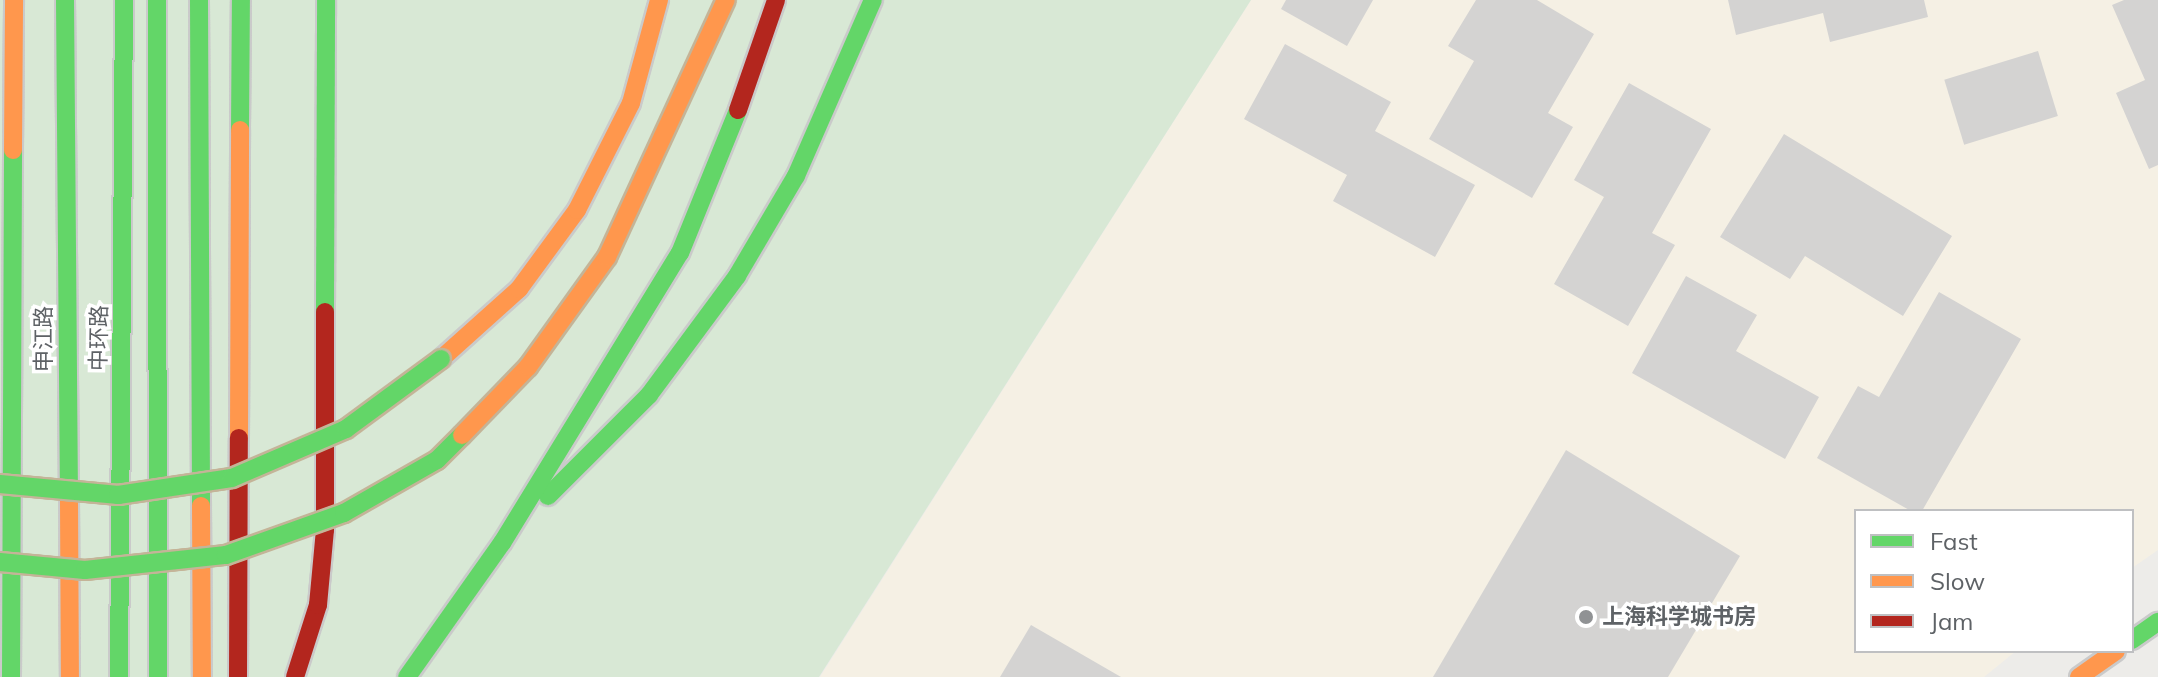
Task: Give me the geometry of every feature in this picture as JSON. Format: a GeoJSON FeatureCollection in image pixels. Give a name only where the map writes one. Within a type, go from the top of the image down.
{"type":"FeatureCollection","features":[{"type":"Feature","properties":{"kind":"main road"},"geometry":{"type":"LineString","coordinates":[[11,677],[14,0]]}},
{"type":"Feature","properties":{"kind":"main road","name":"申江路"},"geometry":{"type":"LineString","coordinates":[[65,0],[70,677]]}},
{"type":"Feature","properties":{"kind":"main road","name":"中环路"},"geometry":{"type":"LineString","coordinates":[[119,677],[124,0]]}},
{"type":"Feature","properties":{"kind":"main road"},"geometry":{"type":"LineString","coordinates":[[157,0],[158,677]]}},
{"type":"Feature","properties":{"kind":"main road"},"geometry":{"type":"LineString","coordinates":[[199,0],[202,677]]}},
{"type":"Feature","properties":{"kind":"main road"},"geometry":{"type":"LineString","coordinates":[[238,677],[241,0]]}},
{"type":"Feature","properties":{"kind":"main road"},"geometry":{"type":"LineString","coordinates":[[295,677],[318,605],[325,530],[326,0]]}},
{"type":"Feature","properties":{"kind":"main road"},"geometry":{"type":"LineString","coordinates":[[0,484],[118,495],[232,478],[358,421],[441,359],[519,289],[577,210],[631,103],[659,0]]}},
{"type":"Feature","properties":{"kind":"main road"},"geometry":{"type":"LineString","coordinates":[[0,562],[85,570],[226,555],[344,513],[437,460],[528,367],[607,257],[726,0]]}},
{"type":"Feature","properties":{"kind":"main road"},"geometry":{"type":"LineString","coordinates":[[407,677],[502,543],[680,253],[725,148],[776,0]]}},
{"type":"Feature","properties":{"kind":"main road"},"geometry":{"type":"LineString","coordinates":[[502,543],[649,395],[737,276],[796,176],[873,0]]}},
{"type":"Feature","properties":{"kind":"main road"},"geometry":{"type":"LineString","coordinates":[[2134,639],[2158,622]]}},
{"type":"Feature","properties":{"kind":"main road"},"geometry":{"type":"LineString","coordinates":[[2079,677],[2113,653]]}},
{"type":"Feature","properties":{"kind":"shaded area"},"geometry":{"type":"Polygon","coordinates":[[[1251,0],[2158,0],[2158,550],[2134,567],[2134,509],[1854,509],[1854,653],[2014,653],[1984,677],[820,677],[1251,0]]]}},
{"type":"Feature","properties":{"kind":"green space"},"geometry":{"type":"Polygon","coordinates":[[[0,0],[1251,0],[819,677],[0,677],[0,0]]]}},
{"type":"Feature","properties":{"kind":"building"},"geometry":{"type":"Polygon","coordinates":[[[1286,0],[1373,0],[1347,46],[1281,9],[1286,0]]]}},
{"type":"Feature","properties":{"kind":"building"},"geometry":{"type":"Polygon","coordinates":[[[1476,0],[1537,0],[1594,34],[1548,113],[1573,127],[1532,198],[1429,139],[1474,61],[1448,46],[1476,0]]]}},
{"type":"Feature","properties":{"kind":"building"},"geometry":{"type":"Polygon","coordinates":[[[1728,0],[1924,0],[1928,17],[1830,42],[1823,13],[1736,35],[1728,0]]]}},
{"type":"Feature","properties":{"kind":"building"},"geometry":{"type":"Polygon","coordinates":[[[2124,0],[2158,0],[2158,165],[2149,169],[2116,93],[2145,80],[2112,5],[2124,0]]]}},
{"type":"Feature","properties":{"kind":"building"},"geometry":{"type":"Polygon","coordinates":[[[1285,44],[1391,102],[1375,131],[1475,185],[1435,257],[1333,201],[1347,175],[1244,119],[1285,44]]]}},
{"type":"Feature","properties":{"kind":"building"},"geometry":{"type":"Polygon","coordinates":[[[2038,51],[2058,116],[1964,145],[1944,80],[2038,51]]]}},
{"type":"Feature","properties":{"kind":"building"},"geometry":{"type":"Polygon","coordinates":[[[1629,83],[1711,129],[1652,233],[1675,245],[1628,326],[1554,284],[1604,197],[1574,180],[1629,83]]]}},
{"type":"Feature","properties":{"kind":"building"},"geometry":{"type":"Polygon","coordinates":[[[1784,134],[1952,236],[1903,316],[1805,256],[1790,279],[1720,237],[1784,134]]]}},
{"type":"Feature","properties":{"kind":"building"},"geometry":{"type":"Polygon","coordinates":[[[1686,276],[1757,315],[1736,351],[1819,397],[1785,459],[1632,373],[1686,276]]]}},
{"type":"Feature","properties":{"kind":"building"},"geometry":{"type":"Polygon","coordinates":[[[1939,292],[2021,339],[1923,509],[1907,509],[1817,458],[1858,386],[1879,397],[1939,292]]]}},
{"type":"Feature","properties":{"kind":"building","name":"上海科学城书房"},"geometry":{"type":"Polygon","coordinates":[[[1566,450],[1740,556],[1668,677],[1433,677],[1566,450]]]}},
{"type":"Feature","properties":{"kind":"building"},"geometry":{"type":"Polygon","coordinates":[[[1031,625],[1121,677],[1000,677],[1031,625]]]}},
{"type":"Feature","properties":{"kind":"traffic: fast"},"geometry":{"type":"LineString","coordinates":[[65,0],[69,501]]}},
{"type":"Feature","properties":{"kind":"traffic: fast"},"geometry":{"type":"LineString","coordinates":[[119,677],[124,0]]}},
{"type":"Feature","properties":{"kind":"traffic: fast"},"geometry":{"type":"LineString","coordinates":[[157,0],[158,677]]}},
{"type":"Feature","properties":{"kind":"traffic: fast"},"geometry":{"type":"LineString","coordinates":[[199,0],[201,506]]}},
{"type":"Feature","properties":{"kind":"traffic: fast"},"geometry":{"type":"LineString","coordinates":[[240,130],[241,0]]}},
{"type":"Feature","properties":{"kind":"traffic: fast"},"geometry":{"type":"LineString","coordinates":[[325,312],[326,0]]}},
{"type":"Feature","properties":{"kind":"traffic: fast"},"geometry":{"type":"LineString","coordinates":[[548,496],[649,395],[737,276],[796,176],[873,0]]}},
{"type":"Feature","properties":{"kind":"traffic: fast"},"geometry":{"type":"LineString","coordinates":[[407,677],[502,543],[680,253],[738,110]]}},
{"type":"Feature","properties":{"kind":"traffic: fast"},"geometry":{"type":"LineString","coordinates":[[11,677],[13,150]]}},
{"type":"Feature","properties":{"kind":"traffic: fast"},"geometry":{"type":"LineString","coordinates":[[0,484],[118,495],[232,478],[346,429],[441,359]]}},
{"type":"Feature","properties":{"kind":"traffic: fast"},"geometry":{"type":"LineString","coordinates":[[0,562],[85,570],[226,555],[344,513],[437,460],[462,435]]}},
{"type":"Feature","properties":{"kind":"traffic: fast"},"geometry":{"type":"LineString","coordinates":[[2134,639],[2158,622]]}},
{"type":"Feature","properties":{"kind":"traffic: slow"},"geometry":{"type":"LineString","coordinates":[[13,150],[14,0]]}},
{"type":"Feature","properties":{"kind":"traffic: slow"},"geometry":{"type":"LineString","coordinates":[[441,359],[519,289],[577,210],[631,103],[659,0]]}},
{"type":"Feature","properties":{"kind":"traffic: slow"},"geometry":{"type":"LineString","coordinates":[[462,435],[528,367],[607,257],[726,0]]}},
{"type":"Feature","properties":{"kind":"traffic: slow"},"geometry":{"type":"LineString","coordinates":[[239,438],[240,130]]}},
{"type":"Feature","properties":{"kind":"traffic: slow"},"geometry":{"type":"LineString","coordinates":[[69,501],[70,677]]}},
{"type":"Feature","properties":{"kind":"traffic: slow"},"geometry":{"type":"LineString","coordinates":[[201,506],[202,677]]}},
{"type":"Feature","properties":{"kind":"traffic: slow"},"geometry":{"type":"LineString","coordinates":[[2079,677],[2113,653]]}},
{"type":"Feature","properties":{"kind":"traffic: jam"},"geometry":{"type":"LineString","coordinates":[[738,110],[776,0]]}},
{"type":"Feature","properties":{"kind":"traffic: jam"},"geometry":{"type":"LineString","coordinates":[[295,677],[318,605],[325,530],[325,312]]}},
{"type":"Feature","properties":{"kind":"traffic: jam"},"geometry":{"type":"LineString","coordinates":[[238,677],[239,438]]}},
{"type":"Feature","properties":{"kind":"place","name":"上海科学城书房"},"geometry":{"type":"Point","coordinates":[1586,617]}}]}
